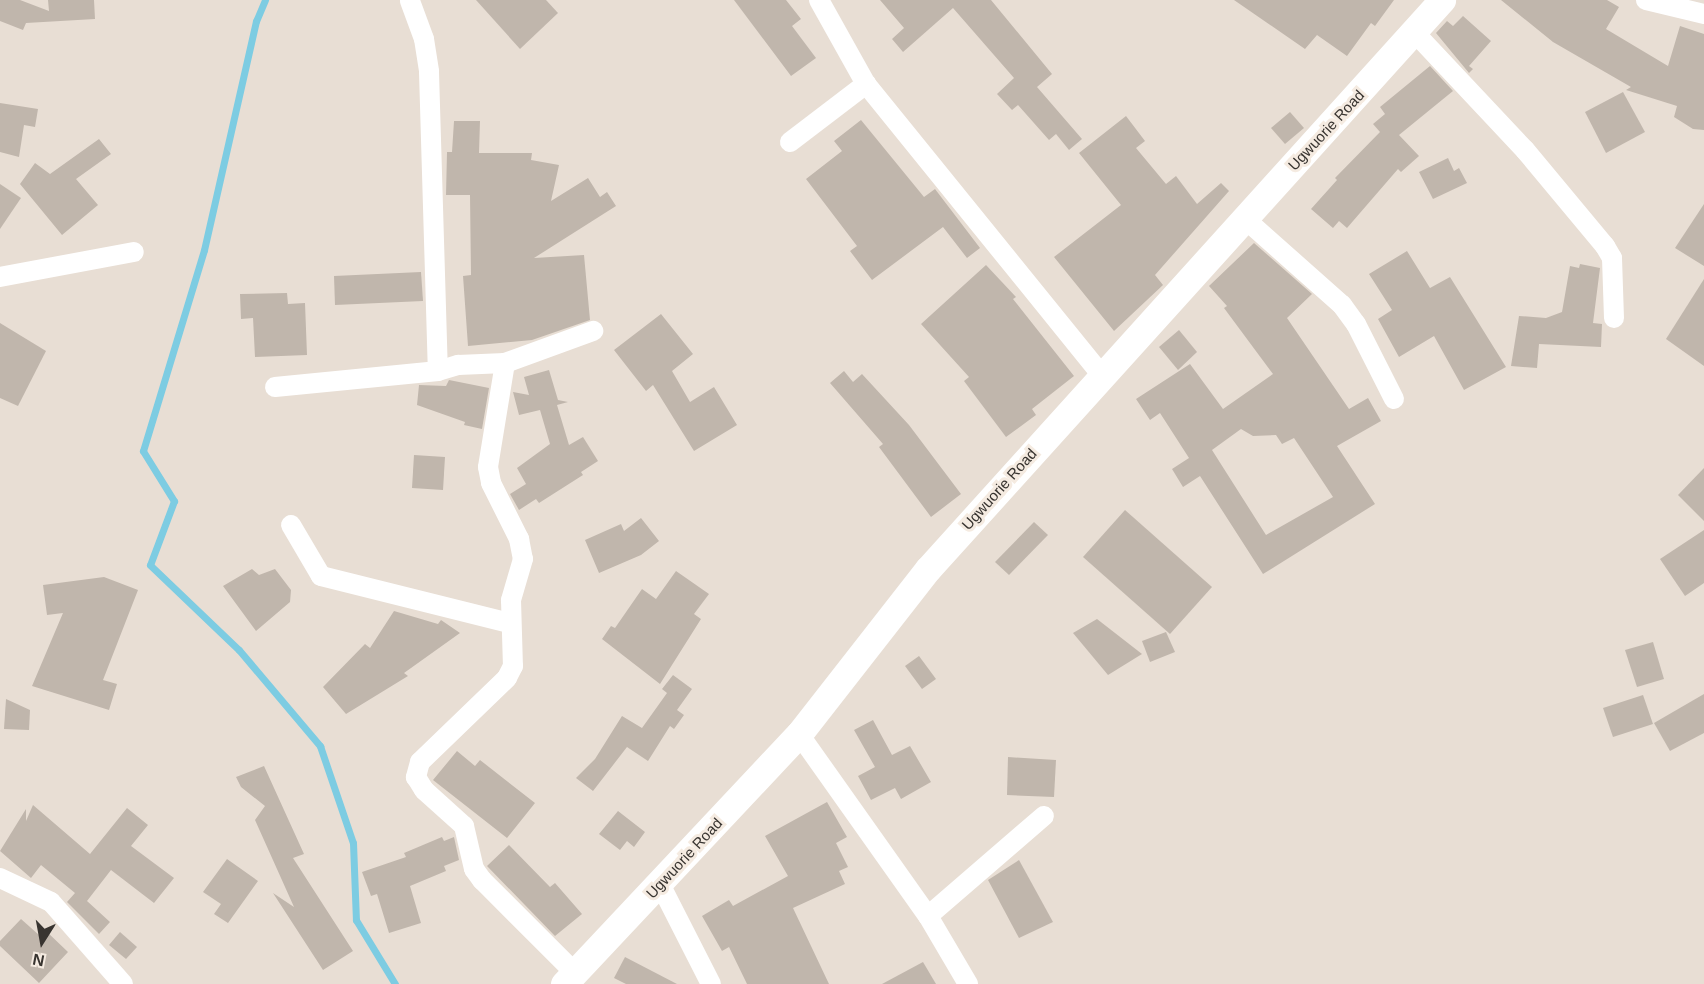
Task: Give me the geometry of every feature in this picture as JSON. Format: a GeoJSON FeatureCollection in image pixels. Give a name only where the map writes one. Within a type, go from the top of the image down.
{"type":"FeatureCollection","features":[{"type":"Feature","properties":{"kind":"street"},"geometry":{"type":"LineString","coordinates":[[819,0],[866,84],[1101,374]]}},
{"type":"Feature","properties":{"kind":"street","name":"Ugwuorie Road"},"geometry":{"type":"LineString","coordinates":[[569,978],[799,734],[928,569],[1101,374],[1416,34],[1442,0]]}},
{"type":"Feature","properties":{"kind":"street"},"geometry":{"type":"LineString","coordinates":[[1646,0],[1704,14]]}},
{"type":"Feature","properties":{"kind":"street"},"geometry":{"type":"LineString","coordinates":[[410,1],[424,39],[429,72],[438,371]]}},
{"type":"Feature","properties":{"kind":"street"},"geometry":{"type":"LineString","coordinates":[[1416,34],[1525,150],[1605,246],[1612,258],[1614,318]]}},
{"type":"Feature","properties":{"kind":"street"},"geometry":{"type":"LineString","coordinates":[[790,142],[866,84]]}},
{"type":"Feature","properties":{"kind":"street"},"geometry":{"type":"LineString","coordinates":[[1244,218],[1342,305],[1356,324],[1394,399]]}},
{"type":"Feature","properties":{"kind":"street"},"geometry":{"type":"LineString","coordinates":[[0,277],[134,252]]}},
{"type":"Feature","properties":{"kind":"street"},"geometry":{"type":"LineString","coordinates":[[275,387],[438,371],[458,365],[506,363],[593,331]]}},
{"type":"Feature","properties":{"kind":"street"},"geometry":{"type":"LineString","coordinates":[[506,363],[488,467],[491,483],[519,540],[523,559],[511,600],[513,666],[507,678],[420,762],[416,777],[424,790],[464,826],[474,869],[482,880],[569,978]]}},
{"type":"Feature","properties":{"kind":"street"},"geometry":{"type":"LineString","coordinates":[[291,525],[321,576],[510,622]]}},
{"type":"Feature","properties":{"kind":"street"},"geometry":{"type":"LineString","coordinates":[[799,734],[928,916],[968,984]]}},
{"type":"Feature","properties":{"kind":"street"},"geometry":{"type":"LineString","coordinates":[[928,916],[1044,816]]}},
{"type":"Feature","properties":{"kind":"street"},"geometry":{"type":"LineString","coordinates":[[0,878],[51,902],[123,984]]}},
{"type":"Feature","properties":{"kind":"street"},"geometry":{"type":"LineString","coordinates":[[660,884],[711,984]]}},
{"type":"Feature","properties":{"kind":"building"},"geometry":{"type":"Polygon","coordinates":[[[0,0],[20,0],[49,11],[48,0],[94,0],[95,19],[26,23],[23,30],[0,21],[0,0]]]}},
{"type":"Feature","properties":{"kind":"building"},"geometry":{"type":"Polygon","coordinates":[[[476,0],[546,0],[558,13],[520,49],[476,0]]]}},
{"type":"Feature","properties":{"kind":"building"},"geometry":{"type":"Polygon","coordinates":[[[734,0],[786,0],[801,19],[792,26],[816,58],[791,76],[734,0]]]}},
{"type":"Feature","properties":{"kind":"building"},"geometry":{"type":"Polygon","coordinates":[[[880,0],[991,0],[1052,74],[1037,87],[1082,139],[1069,150],[1056,134],[1049,140],[1018,105],[1012,110],[997,94],[1014,78],[953,8],[903,52],[892,39],[904,28],[880,0]]]}},
{"type":"Feature","properties":{"kind":"building"},"geometry":{"type":"Polygon","coordinates":[[[1234,0],[1394,0],[1375,26],[1371,23],[1347,56],[1317,35],[1305,49],[1234,0]]]}},
{"type":"Feature","properties":{"kind":"building"},"geometry":{"type":"Polygon","coordinates":[[[1501,0],[1607,0],[1619,7],[1606,29],[1668,66],[1680,26],[1704,34],[1704,130],[1693,129],[1674,117],[1677,106],[1626,90],[1631,87],[1553,42],[1501,0]]]}},
{"type":"Feature","properties":{"kind":"building"},"geometry":{"type":"Polygon","coordinates":[[[1463,16],[1491,41],[1469,66],[1473,69],[1469,73],[1436,33],[1447,21],[1453,26],[1463,16]]]}},
{"type":"Feature","properties":{"kind":"building"},"geometry":{"type":"Polygon","coordinates":[[[1430,66],[1453,91],[1399,135],[1419,156],[1401,172],[1398,169],[1347,228],[1339,221],[1333,228],[1311,209],[1337,180],[1335,178],[1380,132],[1373,124],[1385,114],[1380,107],[1430,66]]]}},
{"type":"Feature","properties":{"kind":"building"},"geometry":{"type":"Polygon","coordinates":[[[1623,92],[1645,132],[1606,153],[1585,112],[1623,92]]]}},
{"type":"Feature","properties":{"kind":"building"},"geometry":{"type":"Polygon","coordinates":[[[0,103],[38,109],[35,127],[24,125],[19,157],[0,152],[0,103]]]}},
{"type":"Feature","properties":{"kind":"building"},"geometry":{"type":"Polygon","coordinates":[[[1290,112],[1304,128],[1285,144],[1271,128],[1290,112]]]}},
{"type":"Feature","properties":{"kind":"building"},"geometry":{"type":"Polygon","coordinates":[[[1126,116],[1145,141],[1136,148],[1166,184],[1176,176],[1197,204],[1221,183],[1229,191],[1155,275],[1163,285],[1114,331],[1054,257],[1121,205],[1079,153],[1126,116]]]}},
{"type":"Feature","properties":{"kind":"building"},"geometry":{"type":"Polygon","coordinates":[[[861,120],[924,197],[935,189],[980,248],[967,258],[943,227],[872,280],[850,251],[857,246],[806,179],[842,151],[834,141],[861,120]]]}},
{"type":"Feature","properties":{"kind":"building"},"geometry":{"type":"Polygon","coordinates":[[[454,121],[480,121],[479,153],[532,153],[531,160],[559,165],[551,201],[588,178],[600,197],[607,192],[616,206],[534,258],[584,255],[590,320],[532,340],[468,346],[463,276],[471,275],[470,195],[446,195],[447,152],[452,152],[454,121]]]}},
{"type":"Feature","properties":{"kind":"building"},"geometry":{"type":"Polygon","coordinates":[[[99,139],[111,154],[76,179],[98,205],[62,235],[20,184],[35,163],[50,174],[99,139]]]}},
{"type":"Feature","properties":{"kind":"building"},"geometry":{"type":"Polygon","coordinates":[[[1448,158],[1454,171],[1459,168],[1467,183],[1433,199],[1419,172],[1448,158]]]}},
{"type":"Feature","properties":{"kind":"building"},"geometry":{"type":"Polygon","coordinates":[[[0,184],[21,198],[0,229],[0,184]]]}},
{"type":"Feature","properties":{"kind":"building"},"geometry":{"type":"Polygon","coordinates":[[[1704,204],[1704,266],[1675,248],[1704,204]]]}},
{"type":"Feature","properties":{"kind":"building"},"geometry":{"type":"Polygon","coordinates":[[[1254,243],[1312,294],[1287,318],[1349,409],[1368,398],[1381,421],[1337,446],[1375,504],[1263,574],[1200,476],[1183,487],[1172,469],[1189,458],[1160,413],[1150,420],[1136,399],[1190,364],[1223,409],[1273,374],[1224,308],[1227,306],[1209,286],[1254,243]],[[1241,429],[1212,450],[1266,535],[1333,497],[1294,438],[1282,444],[1276,435],[1253,436],[1241,429]]]}},
{"type":"Feature","properties":{"kind":"building"},"geometry":{"type":"Polygon","coordinates":[[[1407,251],[1430,288],[1450,277],[1506,367],[1464,390],[1434,336],[1399,357],[1378,319],[1392,310],[1369,274],[1407,251]]]}},
{"type":"Feature","properties":{"kind":"building"},"geometry":{"type":"Polygon","coordinates":[[[1580,264],[1600,268],[1593,323],[1602,324],[1601,347],[1539,344],[1537,368],[1511,366],[1519,316],[1546,318],[1562,312],[1570,266],[1579,268],[1580,264]]]}},
{"type":"Feature","properties":{"kind":"building"},"geometry":{"type":"Polygon","coordinates":[[[986,265],[1016,297],[1013,299],[1074,376],[1032,409],[1036,415],[1006,437],[964,381],[969,377],[921,324],[986,265]]]}},
{"type":"Feature","properties":{"kind":"building"},"geometry":{"type":"Polygon","coordinates":[[[421,272],[423,301],[335,305],[334,276],[421,272]]]}},
{"type":"Feature","properties":{"kind":"building"},"geometry":{"type":"Polygon","coordinates":[[[1704,279],[1704,366],[1666,339],[1704,279]]]}},
{"type":"Feature","properties":{"kind":"building"},"geometry":{"type":"Polygon","coordinates":[[[287,293],[288,304],[305,303],[307,355],[255,357],[253,318],[241,319],[240,294],[287,293]]]}},
{"type":"Feature","properties":{"kind":"building"},"geometry":{"type":"Polygon","coordinates":[[[661,314],[693,354],[672,371],[690,402],[714,387],[737,425],[694,451],[653,385],[646,391],[614,350],[661,314]]]}},
{"type":"Feature","properties":{"kind":"building"},"geometry":{"type":"Polygon","coordinates":[[[0,323],[46,351],[18,406],[0,398],[0,323]]]}},
{"type":"Feature","properties":{"kind":"building"},"geometry":{"type":"Polygon","coordinates":[[[1179,330],[1197,352],[1178,370],[1159,347],[1179,330]]]}},
{"type":"Feature","properties":{"kind":"building"},"geometry":{"type":"Polygon","coordinates":[[[549,370],[558,400],[568,402],[557,405],[569,445],[583,437],[598,461],[581,472],[583,475],[539,503],[536,499],[519,510],[510,494],[526,484],[517,468],[550,444],[540,410],[519,415],[513,392],[529,395],[524,377],[549,370]]]}},
{"type":"Feature","properties":{"kind":"building"},"geometry":{"type":"Polygon","coordinates":[[[844,371],[853,382],[862,374],[909,425],[961,494],[931,517],[879,447],[883,444],[830,383],[844,371]]]}},
{"type":"Feature","properties":{"kind":"building"},"geometry":{"type":"Polygon","coordinates":[[[449,380],[489,388],[482,429],[464,425],[465,422],[417,405],[419,385],[446,386],[449,380]]]}},
{"type":"Feature","properties":{"kind":"building"},"geometry":{"type":"Polygon","coordinates":[[[414,455],[445,457],[443,490],[412,488],[414,455]]]}},
{"type":"Feature","properties":{"kind":"building"},"geometry":{"type":"Polygon","coordinates":[[[1704,468],[1704,521],[1678,495],[1704,468]]]}},
{"type":"Feature","properties":{"kind":"building"},"geometry":{"type":"Polygon","coordinates":[[[1125,510],[1212,587],[1170,634],[1083,557],[1125,510]]]}},
{"type":"Feature","properties":{"kind":"building"},"geometry":{"type":"Polygon","coordinates":[[[641,518],[659,541],[641,555],[599,573],[585,540],[621,524],[624,531],[641,518]]]}},
{"type":"Feature","properties":{"kind":"building"},"geometry":{"type":"Polygon","coordinates":[[[1034,522],[1048,535],[1009,575],[995,562],[1034,522]]]}},
{"type":"Feature","properties":{"kind":"building"},"geometry":{"type":"Polygon","coordinates":[[[1704,530],[1704,583],[1685,596],[1660,559],[1704,530]]]}},
{"type":"Feature","properties":{"kind":"building"},"geometry":{"type":"Polygon","coordinates":[[[252,569],[259,575],[275,569],[291,590],[290,602],[256,631],[223,586],[252,569]]]}},
{"type":"Feature","properties":{"kind":"building"},"geometry":{"type":"Polygon","coordinates":[[[676,571],[709,594],[694,614],[701,619],[660,684],[602,639],[611,626],[615,628],[642,589],[656,599],[676,571]]]}},
{"type":"Feature","properties":{"kind":"building"},"geometry":{"type":"Polygon","coordinates":[[[104,577],[138,590],[103,680],[117,684],[109,710],[32,686],[63,613],[47,615],[43,585],[104,577]]]}},
{"type":"Feature","properties":{"kind":"building"},"geometry":{"type":"Polygon","coordinates":[[[394,611],[438,624],[441,620],[460,633],[404,673],[408,676],[346,714],[323,687],[365,644],[370,648],[394,611]]]}},
{"type":"Feature","properties":{"kind":"building"},"geometry":{"type":"Polygon","coordinates":[[[1097,619],[1142,654],[1108,675],[1073,633],[1097,619]]]}},
{"type":"Feature","properties":{"kind":"building"},"geometry":{"type":"Polygon","coordinates":[[[1166,632],[1175,652],[1150,662],[1142,641],[1166,632]]]}},
{"type":"Feature","properties":{"kind":"building"},"geometry":{"type":"Polygon","coordinates":[[[1653,642],[1664,679],[1637,687],[1625,650],[1653,642]]]}},
{"type":"Feature","properties":{"kind":"building"},"geometry":{"type":"Polygon","coordinates":[[[919,656],[936,679],[922,689],[905,666],[919,656]]]}},
{"type":"Feature","properties":{"kind":"building"},"geometry":{"type":"Polygon","coordinates":[[[673,675],[692,689],[677,710],[684,715],[674,729],[670,726],[648,761],[627,747],[593,791],[576,778],[595,759],[622,716],[642,728],[667,693],[662,689],[673,675]]]}},
{"type":"Feature","properties":{"kind":"building"},"geometry":{"type":"Polygon","coordinates":[[[1704,694],[1704,733],[1670,751],[1654,723],[1704,694]]]}},
{"type":"Feature","properties":{"kind":"building"},"geometry":{"type":"Polygon","coordinates":[[[1643,695],[1653,724],[1613,737],[1603,708],[1643,695]]]}},
{"type":"Feature","properties":{"kind":"building"},"geometry":{"type":"Polygon","coordinates":[[[6,699],[30,710],[29,730],[4,729],[6,699]]]}},
{"type":"Feature","properties":{"kind":"building"},"geometry":{"type":"Polygon","coordinates":[[[873,720],[892,755],[910,746],[931,782],[901,799],[895,788],[871,800],[858,776],[875,767],[854,730],[873,720]]]}},
{"type":"Feature","properties":{"kind":"building"},"geometry":{"type":"Polygon","coordinates":[[[457,751],[475,766],[480,760],[535,803],[507,838],[433,780],[457,751]]]}},
{"type":"Feature","properties":{"kind":"building"},"geometry":{"type":"Polygon","coordinates":[[[1008,757],[1056,760],[1054,797],[1007,795],[1008,757]]]}},
{"type":"Feature","properties":{"kind":"building"},"geometry":{"type":"Polygon","coordinates":[[[264,766],[304,854],[293,858],[353,951],[323,970],[273,893],[294,907],[255,820],[265,806],[241,787],[236,777],[264,766]]]}},
{"type":"Feature","properties":{"kind":"building"},"geometry":{"type":"Polygon","coordinates":[[[827,802],[847,837],[836,843],[848,867],[839,871],[845,884],[793,908],[829,984],[747,984],[729,947],[722,951],[702,916],[729,900],[733,906],[788,876],[765,836],[827,802]]]}},
{"type":"Feature","properties":{"kind":"building"},"geometry":{"type":"Polygon","coordinates":[[[33,805],[90,854],[127,808],[148,825],[131,846],[174,878],[154,903],[111,870],[87,901],[110,922],[99,934],[67,902],[75,893],[41,865],[31,878],[0,851],[26,809],[26,821],[33,805]]]}},
{"type":"Feature","properties":{"kind":"building"},"geometry":{"type":"Polygon","coordinates":[[[618,811],[645,832],[634,847],[627,841],[620,850],[599,834],[618,811]]]}},
{"type":"Feature","properties":{"kind":"building"},"geometry":{"type":"Polygon","coordinates":[[[442,837],[444,841],[454,837],[459,860],[444,866],[446,871],[410,886],[421,923],[389,933],[377,894],[371,896],[362,872],[406,857],[404,853],[442,837]]]}},
{"type":"Feature","properties":{"kind":"building"},"geometry":{"type":"Polygon","coordinates":[[[509,845],[550,887],[555,883],[582,914],[555,936],[487,866],[509,845]]]}},
{"type":"Feature","properties":{"kind":"building"},"geometry":{"type":"Polygon","coordinates":[[[227,859],[258,881],[228,923],[214,914],[221,904],[203,892],[227,859]]]}},
{"type":"Feature","properties":{"kind":"building"},"geometry":{"type":"Polygon","coordinates":[[[1019,860],[1053,922],[1019,938],[988,880],[1019,860]]]}},
{"type":"Feature","properties":{"kind":"building"},"geometry":{"type":"Polygon","coordinates":[[[21,919],[39,935],[45,930],[68,952],[39,983],[0,946],[0,941],[21,919]]]}},
{"type":"Feature","properties":{"kind":"building"},"geometry":{"type":"Polygon","coordinates":[[[120,932],[137,947],[126,959],[109,945],[120,932]]]}},
{"type":"Feature","properties":{"kind":"building"},"geometry":{"type":"Polygon","coordinates":[[[625,957],[677,984],[626,984],[614,978],[625,957]]]}},
{"type":"Feature","properties":{"kind":"building"},"geometry":{"type":"Polygon","coordinates":[[[923,962],[936,984],[882,984],[923,962]]]}},
{"type":"Feature","properties":{"kind":"waterway"},"geometry":{"type":"LineString","coordinates":[[265,0],[256,21],[204,250],[143,451],[174,501],[150,565],[239,650],[320,746],[353,843],[356,920],[395,984]]}}]}
